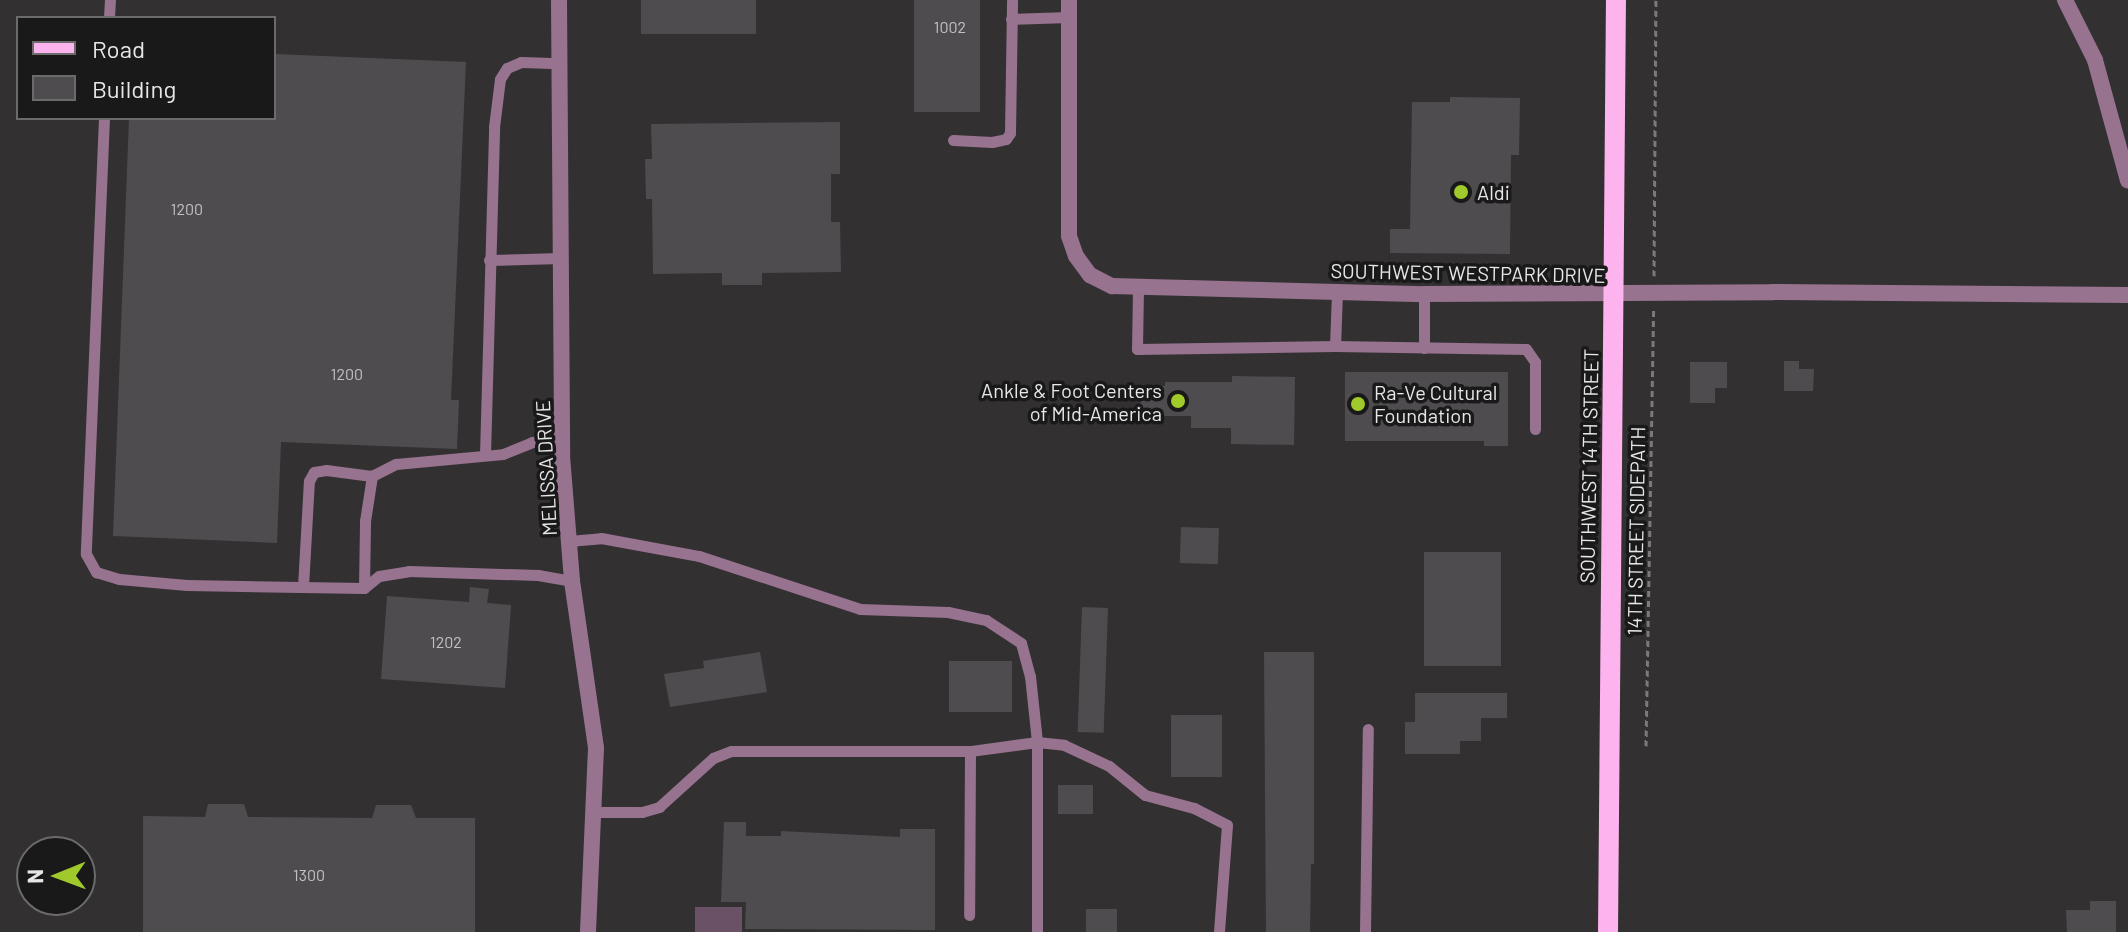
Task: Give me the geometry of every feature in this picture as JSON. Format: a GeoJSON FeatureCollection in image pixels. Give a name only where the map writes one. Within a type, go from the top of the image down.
{"type":"FeatureCollection","features":[{"type":"Feature","properties":{"kind":"main road","name":"SOUTHWEST 14TH STREET"},"geometry":{"type":"LineString","coordinates":[[1608,932],[1616,0]]}},
{"type":"Feature","properties":{"kind":"street","name":"MELISSA DRIVE"},"geometry":{"type":"LineString","coordinates":[[559,0],[562,439],[572,581],[596,748],[588,932]]}},
{"type":"Feature","properties":{"kind":"street"},"geometry":{"type":"LineString","coordinates":[[2065,0],[2095,60],[2128,181]]}},
{"type":"Feature","properties":{"kind":"street","name":"SOUTHWEST WESTPARK DRIVE"},"geometry":{"type":"LineString","coordinates":[[1069,9],[1069,236],[1076,256],[1090,275],[1112,286],[1424,294],[1773,292],[2128,295]]}},
{"type":"Feature","properties":{"kind":"lane"},"geometry":{"type":"LineString","coordinates":[[953,140],[992,142],[1006,139],[1010,133],[1012,0]]}},
{"type":"Feature","properties":{"kind":"lane"},"geometry":{"type":"LineString","coordinates":[[1011,19],[1069,9]]}},
{"type":"Feature","properties":{"kind":"lane"},"geometry":{"type":"LineString","coordinates":[[485,455],[494,127],[500,79],[507,68],[521,62],[559,63]]}},
{"type":"Feature","properties":{"kind":"lane"},"geometry":{"type":"LineString","coordinates":[[104,120],[86,554],[96,572],[119,579],[187,585],[364,588],[379,576],[409,571],[538,575],[572,581]]}},
{"type":"Feature","properties":{"kind":"lane"},"geometry":{"type":"LineString","coordinates":[[489,260],[561,258]]}},
{"type":"Feature","properties":{"kind":"lane"},"geometry":{"type":"LineString","coordinates":[[1138,287],[1137,349],[1335,346],[1526,349],[1535,362],[1535,429]]}},
{"type":"Feature","properties":{"kind":"lane"},"geometry":{"type":"LineString","coordinates":[[1335,346],[1337,292]]}},
{"type":"Feature","properties":{"kind":"lane"},"geometry":{"type":"LineString","coordinates":[[1424,294],[1424,348]]}},
{"type":"Feature","properties":{"kind":"lane"},"geometry":{"type":"LineString","coordinates":[[303,587],[309,481],[314,472],[372,476],[396,464],[503,454],[532,442],[562,439]]}},
{"type":"Feature","properties":{"kind":"lane"},"geometry":{"type":"LineString","coordinates":[[364,588],[365,521],[372,476]]}},
{"type":"Feature","properties":{"kind":"lane"},"geometry":{"type":"LineString","coordinates":[[569,541],[601,538],[699,556],[860,609],[948,612],[986,620],[1021,643],[1030,676],[1037,742],[1037,932]]}},
{"type":"Feature","properties":{"kind":"lane"},"geometry":{"type":"LineString","coordinates":[[1365,932],[1368,729]]}},
{"type":"Feature","properties":{"kind":"lane"},"geometry":{"type":"LineString","coordinates":[[593,812],[642,812],[659,807],[713,758],[731,751],[970,751],[1037,742],[1064,745],[1109,766],[1145,795],[1194,808],[1227,825],[1219,932]]}},
{"type":"Feature","properties":{"kind":"lane"},"geometry":{"type":"LineString","coordinates":[[969,915],[970,751]]}},
{"type":"Feature","properties":{"kind":"path"},"geometry":{"type":"LineString","coordinates":[[1654,274],[1656,0]]}},
{"type":"Feature","properties":{"kind":"path","name":"14TH STREET SIDEPATH"},"geometry":{"type":"LineString","coordinates":[[1646,746],[1653,316]]}},
{"type":"Feature","properties":{"kind":"shaded area"},"geometry":{"type":"Polygon","coordinates":[[[695,907],[742,907],[742,932],[695,932],[695,907]]]}},
{"type":"Feature","properties":{"kind":"building"},"geometry":{"type":"Polygon","coordinates":[[[641,0],[756,0],[756,34],[641,34],[641,0]]]}},
{"type":"Feature","properties":{"kind":"building"},"geometry":{"type":"Polygon","coordinates":[[[914,0],[980,0],[980,112],[914,112],[914,0]]]}},
{"type":"Feature","properties":{"kind":"building"},"geometry":{"type":"Polygon","coordinates":[[[276,54],[466,62],[451,400],[459,400],[457,449],[281,442],[277,543],[113,536],[129,120],[276,120],[276,54]]]}},
{"type":"Feature","properties":{"kind":"building","name":"Aldi"},"geometry":{"type":"Polygon","coordinates":[[[1450,97],[1520,98],[1519,155],[1511,155],[1510,254],[1390,253],[1390,229],[1410,229],[1412,102],[1450,102],[1450,97]]]}},
{"type":"Feature","properties":{"kind":"building"},"geometry":{"type":"Polygon","coordinates":[[[840,122],[840,174],[831,174],[831,222],[840,222],[841,272],[762,273],[762,285],[722,285],[722,273],[653,274],[652,199],[646,199],[645,159],[652,159],[651,124],[840,122]]]}},
{"type":"Feature","properties":{"kind":"building"},"geometry":{"type":"Polygon","coordinates":[[[1784,361],[1799,361],[1799,369],[1814,369],[1813,391],[1784,391],[1784,361]]]}},
{"type":"Feature","properties":{"kind":"building"},"geometry":{"type":"Polygon","coordinates":[[[1690,362],[1727,362],[1727,388],[1715,388],[1715,403],[1690,403],[1690,362]]]}},
{"type":"Feature","properties":{"kind":"building"},"geometry":{"type":"Polygon","coordinates":[[[1345,372],[1508,372],[1508,446],[1484,446],[1484,441],[1345,441],[1345,372]]]}},
{"type":"Feature","properties":{"kind":"building"},"geometry":{"type":"Polygon","coordinates":[[[1232,376],[1295,377],[1294,445],[1231,444],[1231,428],[1191,428],[1191,416],[1140,416],[1141,386],[1165,386],[1165,382],[1232,382],[1232,376]]]}},
{"type":"Feature","properties":{"kind":"building"},"geometry":{"type":"Polygon","coordinates":[[[1181,527],[1219,528],[1218,564],[1180,563],[1181,527]]]}},
{"type":"Feature","properties":{"kind":"building"},"geometry":{"type":"Polygon","coordinates":[[[1424,552],[1501,552],[1501,666],[1424,666],[1424,552]]]}},
{"type":"Feature","properties":{"kind":"building"},"geometry":{"type":"Polygon","coordinates":[[[470,587],[489,589],[487,603],[511,605],[505,688],[381,679],[387,596],[469,602],[470,587]]]}},
{"type":"Feature","properties":{"kind":"building"},"geometry":{"type":"Polygon","coordinates":[[[1082,607],[1108,608],[1104,733],[1078,732],[1082,607]]]}},
{"type":"Feature","properties":{"kind":"building"},"geometry":{"type":"Polygon","coordinates":[[[760,652],[767,692],[670,707],[664,674],[704,668],[703,661],[760,652]]]}},
{"type":"Feature","properties":{"kind":"building"},"geometry":{"type":"Polygon","coordinates":[[[1264,652],[1314,652],[1314,864],[1311,864],[1310,932],[1266,932],[1264,652]]]}},
{"type":"Feature","properties":{"kind":"building"},"geometry":{"type":"Polygon","coordinates":[[[949,661],[1012,661],[1012,712],[949,712],[949,661]]]}},
{"type":"Feature","properties":{"kind":"building"},"geometry":{"type":"Polygon","coordinates":[[[1415,693],[1507,693],[1507,718],[1481,718],[1481,741],[1460,741],[1460,754],[1405,754],[1405,722],[1415,722],[1415,693]]]}},
{"type":"Feature","properties":{"kind":"building"},"geometry":{"type":"Polygon","coordinates":[[[1171,715],[1222,715],[1222,777],[1171,777],[1171,715]]]}},
{"type":"Feature","properties":{"kind":"building"},"geometry":{"type":"Polygon","coordinates":[[[1058,785],[1093,785],[1093,814],[1058,814],[1058,785]]]}},
{"type":"Feature","properties":{"kind":"building"},"geometry":{"type":"Polygon","coordinates":[[[208,804],[244,804],[248,817],[372,818],[376,805],[411,805],[416,818],[475,818],[475,932],[143,932],[143,816],[205,817],[208,804]]]}},
{"type":"Feature","properties":{"kind":"building"},"geometry":{"type":"Polygon","coordinates":[[[724,822],[746,822],[746,836],[781,836],[781,831],[900,837],[900,829],[935,829],[935,930],[745,929],[746,902],[721,902],[724,822]]]}},
{"type":"Feature","properties":{"kind":"building"},"geometry":{"type":"Polygon","coordinates":[[[2090,901],[2116,901],[2116,932],[2067,932],[2066,910],[2090,910],[2090,901]]]}},
{"type":"Feature","properties":{"kind":"building"},"geometry":{"type":"Polygon","coordinates":[[[1086,909],[1117,909],[1117,932],[1086,932],[1086,909]]]}},
{"type":"Feature","properties":{"kind":"place","name":"Aldi"},"geometry":{"type":"Point","coordinates":[1461,192]}},
{"type":"Feature","properties":{"kind":"place","name":"Ankle & Foot Centers of Mid-America"},"geometry":{"type":"Point","coordinates":[1178,401]}},
{"type":"Feature","properties":{"kind":"place","name":"Ra-Ve Cultural Foundation"},"geometry":{"type":"Point","coordinates":[1358,404]}}]}
